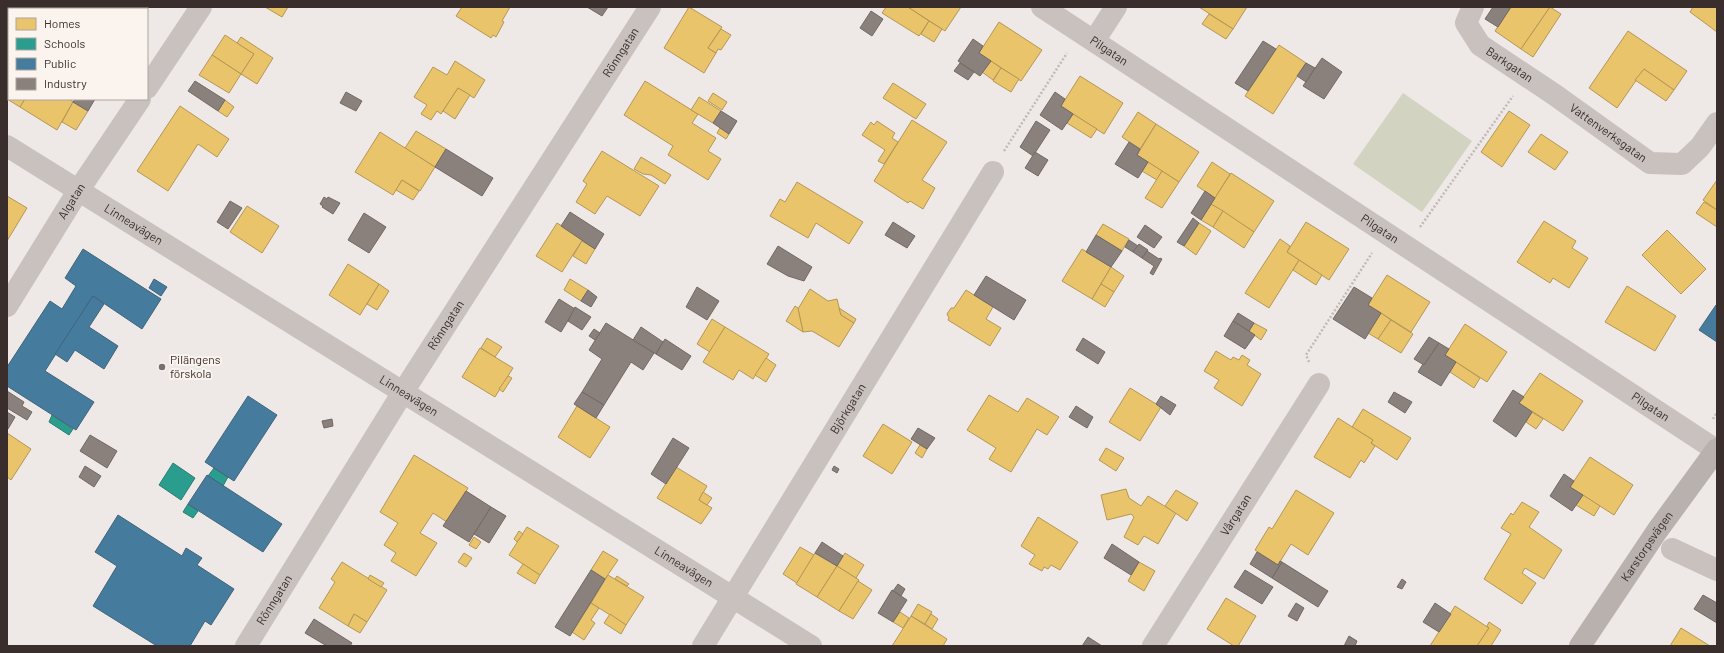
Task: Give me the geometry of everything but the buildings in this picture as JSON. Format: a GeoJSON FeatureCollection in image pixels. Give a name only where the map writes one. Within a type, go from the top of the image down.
{"type":"FeatureCollection","features":[{"type":"Feature","properties":{"kind":"street"},"geometry":{"type":"LineString","coordinates":[[148,86],[201,7]]}},
{"type":"Feature","properties":{"kind":"street","name":"Rönngatan"},"geometry":{"type":"LineString","coordinates":[[246,646],[403,392],[650,7]]}},
{"type":"Feature","properties":{"kind":"street","name":"Pilgatan"},"geometry":{"type":"LineString","coordinates":[[1042,7],[1717,450]]}},
{"type":"Feature","properties":{"kind":"street"},"geometry":{"type":"LineString","coordinates":[[1087,36],[1116,7]]}},
{"type":"Feature","properties":{"kind":"street","name":"Barkgatan"},"geometry":{"type":"LineString","coordinates":[[1473,7],[1466,24],[1480,45],[1555,95]]}},
{"type":"Feature","properties":{"kind":"street","name":"Vattenverksgatan"},"geometry":{"type":"LineString","coordinates":[[1555,95],[1650,163],[1682,164],[1700,147],[1717,123]]}},
{"type":"Feature","properties":{"kind":"street","name":"Algatan"},"geometry":{"type":"LineString","coordinates":[[7,306],[78,191],[139,100]]}},
{"type":"Feature","properties":{"kind":"street","name":"Linneavägen"},"geometry":{"type":"LineString","coordinates":[[7,146],[811,646]]}},
{"type":"Feature","properties":{"kind":"street","name":"Björkgatan"},"geometry":{"type":"LineString","coordinates":[[703,646],[994,172]]}},
{"type":"Feature","properties":{"kind":"street","name":"Vårgatan"},"geometry":{"type":"LineString","coordinates":[[1152,646],[1318,384]]}},
{"type":"Feature","properties":{"kind":"street","name":"Karstorpsvägen"},"geometry":{"type":"LineString","coordinates":[[1580,646],[1657,531],[1717,450]]}},
{"type":"Feature","properties":{"kind":"street"},"geometry":{"type":"LineString","coordinates":[[1672,549],[1717,570]]}},
{"type":"Feature","properties":{"kind":"path"},"geometry":{"type":"LineString","coordinates":[[994,172],[1002,156],[1087,36]]}},
{"type":"Feature","properties":{"kind":"path"},"geometry":{"type":"LineString","coordinates":[[1406,247],[1527,76]]}},
{"type":"Feature","properties":{"kind":"path"},"geometry":{"type":"LineString","coordinates":[[1318,384],[1306,355],[1386,232]]}},
{"type":"Feature","properties":{"kind":"green space"},"geometry":{"type":"Polygon","coordinates":[[[1403,93],[1472,141],[1422,212],[1353,164],[1403,93]]]}},
{"type":"Feature","properties":{"kind":"place","name":"Pilängens förskola"},"geometry":{"type":"Point","coordinates":[162,367]}}]}
